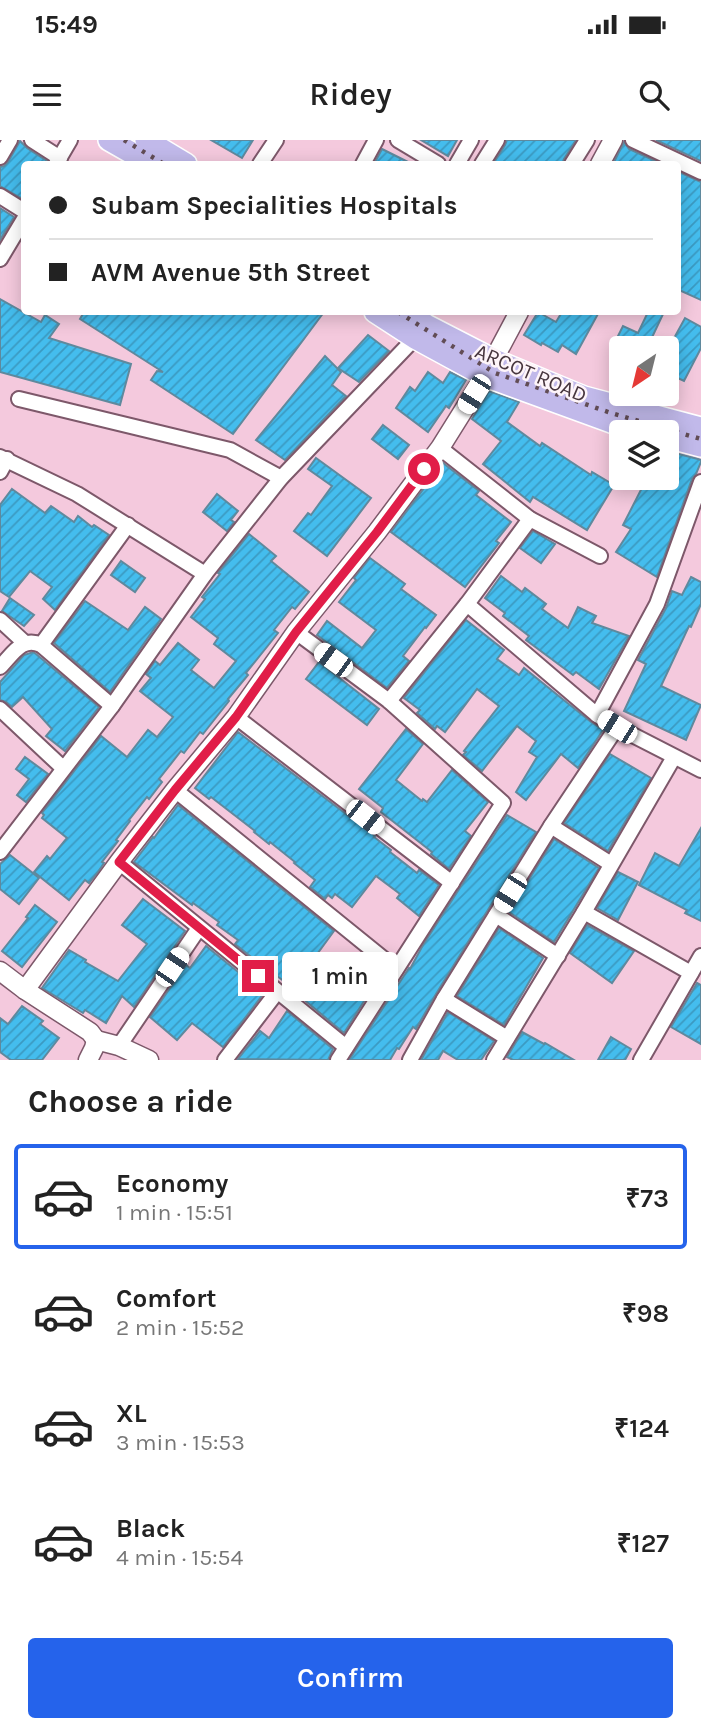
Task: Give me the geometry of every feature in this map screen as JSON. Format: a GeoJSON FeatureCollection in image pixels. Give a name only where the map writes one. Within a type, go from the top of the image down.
{"type":"FeatureCollection","features":[{"type":"Feature","properties":{"kind":"main road"},"geometry":{"type":"LineString","coordinates":[[109,140],[147,161]]}},
{"type":"Feature","properties":{"kind":"main road"},"geometry":{"type":"LineString","coordinates":[[146,140],[181,161]]}},
{"type":"Feature","properties":{"kind":"main road","name":"ARCOT ROAD"},"geometry":{"type":"LineString","coordinates":[[379,315],[415,338],[609,421]]}},
{"type":"Feature","properties":{"kind":"main road","name":"ARCOT ROAD"},"geometry":{"type":"LineString","coordinates":[[412,315],[489,368],[701,428]]}},
{"type":"Feature","properties":{"kind":"main road"},"geometry":{"type":"LineString","coordinates":[[679,440],[701,446]]}},
{"type":"Feature","properties":{"kind":"street"},"geometry":{"type":"LineString","coordinates":[[0,157],[10,140]]}},
{"type":"Feature","properties":{"kind":"street"},"geometry":{"type":"LineString","coordinates":[[32,140],[58,161],[70,140]]}},
{"type":"Feature","properties":{"kind":"street"},"geometry":{"type":"LineString","coordinates":[[262,161],[276,140]]}},
{"type":"Feature","properties":{"kind":"street"},"geometry":{"type":"LineString","coordinates":[[365,161],[376,140]]}},
{"type":"Feature","properties":{"kind":"street"},"geometry":{"type":"LineString","coordinates":[[398,140],[433,161]]}},
{"type":"Feature","properties":{"kind":"street"},"geometry":{"type":"LineString","coordinates":[[459,161],[471,140]]}},
{"type":"Feature","properties":{"kind":"street"},"geometry":{"type":"LineString","coordinates":[[484,161],[497,140]]}},
{"type":"Feature","properties":{"kind":"street"},"geometry":{"type":"LineString","coordinates":[[574,161],[587,140],[607,152]]}},
{"type":"Feature","properties":{"kind":"street"},"geometry":{"type":"LineString","coordinates":[[634,140],[678,161]]}},
{"type":"Feature","properties":{"kind":"street"},"geometry":{"type":"LineString","coordinates":[[681,162],[701,172]]}},
{"type":"Feature","properties":{"kind":"street"},"geometry":{"type":"LineString","coordinates":[[0,195],[21,209]]}},
{"type":"Feature","properties":{"kind":"street"},"geometry":{"type":"LineString","coordinates":[[0,259],[21,224]]}},
{"type":"Feature","properties":{"kind":"street"},"geometry":{"type":"LineString","coordinates":[[25,990],[119,862],[236,717],[296,632],[377,532],[440,448],[489,368],[517,315]]}},
{"type":"Feature","properties":{"kind":"street"},"geometry":{"type":"LineString","coordinates":[[3,842],[112,706],[205,574],[281,478],[415,338]]}},
{"type":"Feature","properties":{"kind":"street"},"geometry":{"type":"LineString","coordinates":[[19,399],[230,450],[281,478]]}},
{"type":"Feature","properties":{"kind":"street"},"geometry":{"type":"LineString","coordinates":[[440,448],[530,519],[600,556]]}},
{"type":"Feature","properties":{"kind":"street"},"geometry":{"type":"LineString","coordinates":[[2,463],[78,494],[205,574]]}},
{"type":"Feature","properties":{"kind":"street"},"geometry":{"type":"LineString","coordinates":[[597,715],[657,604],[701,482]]}},
{"type":"Feature","properties":{"kind":"street"},"geometry":{"type":"LineString","coordinates":[[389,701],[467,604],[530,519]]}},
{"type":"Feature","properties":{"kind":"street"},"geometry":{"type":"LineString","coordinates":[[41,645],[128,526]]}},
{"type":"Feature","properties":{"kind":"street"},"geometry":{"type":"LineString","coordinates":[[467,604],[597,715],[701,770]]}},
{"type":"Feature","properties":{"kind":"street"},"geometry":{"type":"LineString","coordinates":[[0,620],[25,643]]}},
{"type":"Feature","properties":{"kind":"street"},"geometry":{"type":"LineString","coordinates":[[119,862],[277,992],[342,1054],[503,803],[389,701],[296,632]]}},
{"type":"Feature","properties":{"kind":"street"},"geometry":{"type":"LineString","coordinates":[[0,667],[25,643],[32,641],[41,645],[112,706]]}},
{"type":"Feature","properties":{"kind":"street"},"geometry":{"type":"LineString","coordinates":[[0,709],[63,768]]}},
{"type":"Feature","properties":{"kind":"street"},"geometry":{"type":"LineString","coordinates":[[236,717],[452,883]]}},
{"type":"Feature","properties":{"kind":"street"},"geometry":{"type":"LineString","coordinates":[[410,1060],[444,999],[551,826],[617,727]]}},
{"type":"Feature","properties":{"kind":"street"},"geometry":{"type":"LineString","coordinates":[[494,1060],[674,757]]}},
{"type":"Feature","properties":{"kind":"street"},"geometry":{"type":"LineString","coordinates":[[175,790],[396,969]]}},
{"type":"Feature","properties":{"kind":"street"},"geometry":{"type":"LineString","coordinates":[[551,826],[611,864]]}},
{"type":"Feature","properties":{"kind":"street"},"geometry":{"type":"LineString","coordinates":[[584,912],[691,973]]}},
{"type":"Feature","properties":{"kind":"street"},"geometry":{"type":"LineString","coordinates":[[496,915],[558,956]]}},
{"type":"Feature","properties":{"kind":"street"},"geometry":{"type":"LineString","coordinates":[[119,1046],[199,928]]}},
{"type":"Feature","properties":{"kind":"street"},"geometry":{"type":"LineString","coordinates":[[641,1060],[701,956]]}},
{"type":"Feature","properties":{"kind":"street"},"geometry":{"type":"LineString","coordinates":[[0,971],[90,1032],[96,1040],[119,1046],[149,1060]]}},
{"type":"Feature","properties":{"kind":"street"},"geometry":{"type":"LineString","coordinates":[[225,1060],[277,992]]}},
{"type":"Feature","properties":{"kind":"street"},"geometry":{"type":"LineString","coordinates":[[444,999],[507,1038]]}},
{"type":"Feature","properties":{"kind":"street"},"geometry":{"type":"LineString","coordinates":[[88,1060],[96,1040]]}},
{"type":"Feature","properties":{"kind":"building"},"geometry":{"type":"Polygon","coordinates":[[[211,140],[253,140],[242,158],[211,140]]]}},
{"type":"Feature","properties":{"kind":"building"},"geometry":{"type":"Polygon","coordinates":[[[421,140],[457,140],[448,156],[421,140]]]}},
{"type":"Feature","properties":{"kind":"building"},"geometry":{"type":"Polygon","coordinates":[[[507,140],[576,140],[563,161],[495,161],[507,140]]]}},
{"type":"Feature","properties":{"kind":"building"},"geometry":{"type":"Polygon","coordinates":[[[656,140],[701,140],[701,161],[656,140]]]}},
{"type":"Feature","properties":{"kind":"building"},"geometry":{"type":"Polygon","coordinates":[[[20,141],[47,161],[21,161],[21,198],[0,186],[0,167],[8,162],[20,141]]]}},
{"type":"Feature","properties":{"kind":"building"},"geometry":{"type":"Polygon","coordinates":[[[624,142],[629,149],[655,161],[614,161],[624,142]]]}},
{"type":"Feature","properties":{"kind":"building"},"geometry":{"type":"Polygon","coordinates":[[[382,149],[406,161],[376,161],[382,149]]]}},
{"type":"Feature","properties":{"kind":"building"},"geometry":{"type":"Polygon","coordinates":[[[681,173],[701,182],[701,300],[681,291],[681,173]]]}},
{"type":"Feature","properties":{"kind":"building"},"geometry":{"type":"Polygon","coordinates":[[[0,208],[14,217],[0,240],[0,208]]]}},
{"type":"Feature","properties":{"kind":"building"},"geometry":{"type":"Polygon","coordinates":[[[0,299],[21,311],[21,315],[29,315],[41,322],[45,315],[59,324],[49,338],[131,364],[120,405],[0,372],[0,299]]]}},
{"type":"Feature","properties":{"kind":"building"},"geometry":{"type":"Polygon","coordinates":[[[82,315],[322,315],[233,434],[151,380],[157,371],[163,372],[80,319],[82,315]]]}},
{"type":"Feature","properties":{"kind":"building"},"geometry":{"type":"Polygon","coordinates":[[[536,315],[543,315],[556,322],[560,315],[597,315],[576,354],[562,345],[558,352],[524,335],[536,315]]]}},
{"type":"Feature","properties":{"kind":"building"},"geometry":{"type":"Polygon","coordinates":[[[647,315],[663,315],[653,336],[618,336],[623,326],[638,333],[647,315]]]}},
{"type":"Feature","properties":{"kind":"building"},"geometry":{"type":"Polygon","coordinates":[[[685,318],[701,327],[701,348],[684,381],[679,379],[679,336],[675,336],[685,318]]]}},
{"type":"Feature","properties":{"kind":"building"},"geometry":{"type":"Polygon","coordinates":[[[368,335],[389,351],[359,382],[338,368],[368,335]]]}},
{"type":"Feature","properties":{"kind":"building"},"geometry":{"type":"Polygon","coordinates":[[[325,356],[341,372],[332,385],[346,396],[285,460],[256,440],[325,356]]]}},
{"type":"Feature","properties":{"kind":"building"},"geometry":{"type":"Polygon","coordinates":[[[428,372],[443,383],[450,372],[466,380],[449,408],[446,406],[428,432],[396,408],[410,387],[415,391],[428,372]]]}},
{"type":"Feature","properties":{"kind":"building"},"geometry":{"type":"Polygon","coordinates":[[[489,391],[519,402],[507,422],[540,446],[542,443],[591,475],[592,472],[609,482],[611,490],[587,530],[533,497],[530,502],[483,464],[501,441],[472,419],[489,391]]]}},
{"type":"Feature","properties":{"kind":"building"},"geometry":{"type":"Polygon","coordinates":[[[383,425],[409,445],[398,459],[372,439],[383,425]]]}},
{"type":"Feature","properties":{"kind":"building"},"geometry":{"type":"Polygon","coordinates":[[[679,454],[701,460],[657,577],[616,552],[631,529],[623,525],[641,490],[679,490],[679,454]]]}},
{"type":"Feature","properties":{"kind":"building"},"geometry":{"type":"Polygon","coordinates":[[[316,458],[371,498],[327,556],[294,531],[308,513],[311,515],[332,486],[308,469],[316,458]]]}},
{"type":"Feature","properties":{"kind":"building"},"geometry":{"type":"Polygon","coordinates":[[[443,463],[479,491],[476,495],[511,522],[496,541],[499,543],[465,587],[391,532],[443,463]]]}},
{"type":"Feature","properties":{"kind":"building"},"geometry":{"type":"Polygon","coordinates":[[[12,489],[45,513],[51,506],[74,522],[78,516],[109,535],[55,610],[43,599],[52,587],[30,571],[9,597],[0,591],[0,505],[12,489]]]}},
{"type":"Feature","properties":{"kind":"building"},"geometry":{"type":"Polygon","coordinates":[[[217,494],[238,511],[227,531],[203,512],[217,494]]]}},
{"type":"Feature","properties":{"kind":"building"},"geometry":{"type":"Polygon","coordinates":[[[533,531],[555,544],[541,563],[520,548],[533,531]]]}},
{"type":"Feature","properties":{"kind":"building"},"geometry":{"type":"Polygon","coordinates":[[[249,534],[276,556],[271,561],[309,592],[295,609],[292,607],[274,630],[278,633],[203,734],[200,732],[184,753],[181,751],[159,779],[162,782],[129,820],[98,872],[89,883],[85,880],[69,900],[34,872],[47,856],[50,859],[67,838],[42,818],[42,813],[101,736],[127,757],[148,730],[157,737],[173,717],[140,691],[151,678],[146,674],[155,661],[160,665],[178,643],[199,660],[191,670],[214,688],[236,661],[214,644],[218,638],[191,617],[205,599],[202,597],[220,574],[218,573],[249,534]]]}},
{"type":"Feature","properties":{"kind":"building"},"geometry":{"type":"Polygon","coordinates":[[[370,558],[405,584],[401,589],[436,615],[403,656],[409,661],[387,688],[317,635],[327,621],[362,648],[376,630],[339,602],[370,558]]]}},
{"type":"Feature","properties":{"kind":"building"},"geometry":{"type":"Polygon","coordinates":[[[121,561],[145,578],[135,592],[111,575],[121,561]]]}},
{"type":"Feature","properties":{"kind":"building"},"geometry":{"type":"Polygon","coordinates":[[[501,576],[522,592],[525,588],[546,604],[542,609],[568,628],[578,607],[596,616],[592,623],[629,636],[599,689],[576,672],[573,675],[526,640],[529,636],[485,598],[501,576]]]}},
{"type":"Feature","properties":{"kind":"building"},"geometry":{"type":"Polygon","coordinates":[[[691,577],[701,582],[701,604],[661,686],[701,705],[686,740],[624,711],[646,664],[638,660],[666,608],[672,591],[682,595],[691,577]]]}},
{"type":"Feature","properties":{"kind":"building"},"geometry":{"type":"Polygon","coordinates":[[[10,598],[34,615],[24,626],[2,611],[10,598]]]}},
{"type":"Feature","properties":{"kind":"building"},"geometry":{"type":"Polygon","coordinates":[[[85,601],[128,630],[145,607],[161,619],[110,692],[54,643],[85,601]]]}},
{"type":"Feature","properties":{"kind":"building"},"geometry":{"type":"Polygon","coordinates":[[[466,620],[504,650],[497,659],[519,675],[524,668],[603,730],[578,768],[561,754],[526,800],[516,792],[537,757],[529,752],[536,741],[517,726],[482,771],[463,755],[499,706],[477,689],[445,732],[437,726],[435,729],[417,713],[420,710],[404,698],[466,620]]]}},
{"type":"Feature","properties":{"kind":"building"},"geometry":{"type":"Polygon","coordinates":[[[33,652],[99,707],[65,751],[46,736],[52,729],[23,697],[12,707],[0,700],[0,682],[24,655],[33,652]]]}},
{"type":"Feature","properties":{"kind":"building"},"geometry":{"type":"Polygon","coordinates":[[[319,662],[379,709],[367,725],[306,679],[319,662]]]}},
{"type":"Feature","properties":{"kind":"building"},"geometry":{"type":"Polygon","coordinates":[[[406,729],[423,744],[396,780],[427,802],[452,770],[488,802],[465,831],[471,836],[449,869],[431,854],[432,852],[381,812],[383,808],[359,789],[406,729]]]}},
{"type":"Feature","properties":{"kind":"building"},"geometry":{"type":"Polygon","coordinates":[[[238,732],[375,836],[417,873],[419,870],[439,885],[419,916],[397,898],[400,894],[376,876],[352,907],[335,894],[332,898],[328,895],[325,899],[310,887],[315,880],[295,862],[211,797],[209,799],[195,788],[238,732]]]}},
{"type":"Feature","properties":{"kind":"building"},"geometry":{"type":"Polygon","coordinates":[[[610,754],[651,778],[608,851],[564,823],[610,754]]]}},
{"type":"Feature","properties":{"kind":"building"},"geometry":{"type":"Polygon","coordinates":[[[25,757],[48,774],[26,802],[17,795],[29,779],[16,769],[25,757]]]}},
{"type":"Feature","properties":{"kind":"building"},"geometry":{"type":"Polygon","coordinates":[[[178,805],[334,931],[315,957],[316,960],[366,998],[344,1033],[296,993],[297,991],[235,944],[238,940],[217,925],[219,922],[134,862],[178,805]]]}},
{"type":"Feature","properties":{"kind":"building"},"geometry":{"type":"Polygon","coordinates":[[[507,815],[536,832],[416,1029],[413,1027],[390,1060],[349,1060],[410,969],[507,815]]]}},
{"type":"Feature","properties":{"kind":"building"},"geometry":{"type":"Polygon","coordinates":[[[701,828],[701,921],[685,913],[687,910],[639,885],[655,853],[679,866],[701,828]]]}},
{"type":"Feature","properties":{"kind":"building"},"geometry":{"type":"Polygon","coordinates":[[[554,839],[599,868],[554,942],[509,912],[554,839]]]}},
{"type":"Feature","properties":{"kind":"building"},"geometry":{"type":"Polygon","coordinates":[[[10,855],[39,878],[19,904],[0,889],[0,864],[10,855]]]}},
{"type":"Feature","properties":{"kind":"building"},"geometry":{"type":"Polygon","coordinates":[[[618,872],[638,882],[618,920],[597,908],[618,872]]]}},
{"type":"Feature","properties":{"kind":"building"},"geometry":{"type":"Polygon","coordinates":[[[143,899],[185,931],[134,1007],[122,996],[106,1023],[85,1010],[83,1013],[42,988],[69,950],[118,981],[147,944],[122,925],[143,899]]]}},
{"type":"Feature","properties":{"kind":"building"},"geometry":{"type":"Polygon","coordinates":[[[35,905],[57,922],[22,967],[2,951],[35,905]]]}},
{"type":"Feature","properties":{"kind":"building"},"geometry":{"type":"Polygon","coordinates":[[[587,925],[634,951],[612,983],[570,953],[587,925]]]}},
{"type":"Feature","properties":{"kind":"building"},"geometry":{"type":"Polygon","coordinates":[[[499,928],[543,958],[504,1025],[457,996],[499,928]]]}},
{"type":"Feature","properties":{"kind":"building"},"geometry":{"type":"Polygon","coordinates":[[[206,946],[264,993],[223,1047],[192,1023],[177,1040],[150,1017],[186,965],[190,968],[206,946]]]}},
{"type":"Feature","properties":{"kind":"building"},"geometry":{"type":"Polygon","coordinates":[[[697,983],[701,985],[701,1044],[671,1027],[697,983]]]}},
{"type":"Feature","properties":{"kind":"building"},"geometry":{"type":"Polygon","coordinates":[[[22,1006],[43,1021],[40,1024],[59,1038],[42,1060],[11,1060],[0,1052],[0,1018],[8,1024],[22,1006]]]}},
{"type":"Feature","properties":{"kind":"building"},"geometry":{"type":"Polygon","coordinates":[[[287,1011],[333,1049],[328,1060],[238,1059],[260,1031],[269,1038],[287,1011]]]}},
{"type":"Feature","properties":{"kind":"building"},"geometry":{"type":"Polygon","coordinates":[[[448,1012],[494,1041],[481,1060],[458,1060],[443,1051],[438,1060],[421,1060],[448,1012]]]}},
{"type":"Feature","properties":{"kind":"building"},"geometry":{"type":"Polygon","coordinates":[[[522,1032],[574,1060],[513,1060],[507,1057],[522,1032]]]}},
{"type":"Feature","properties":{"kind":"building"},"geometry":{"type":"Polygon","coordinates":[[[611,1037],[631,1049],[625,1060],[598,1060],[611,1037]]]}},
{"type":"Feature","properties":{"kind":"railway"},"geometry":{"type":"LineString","coordinates":[[124,140],[159,161]]}},
{"type":"Feature","properties":{"kind":"railway"},"geometry":{"type":"LineString","coordinates":[[403,315],[495,373],[611,413],[701,439]]}},
{"type":"Feature","properties":{"kind":"route"},"geometry":{"type":"LineString","coordinates":[[258,976],[119,862],[236,717],[296,632],[424,469]]}}]}
